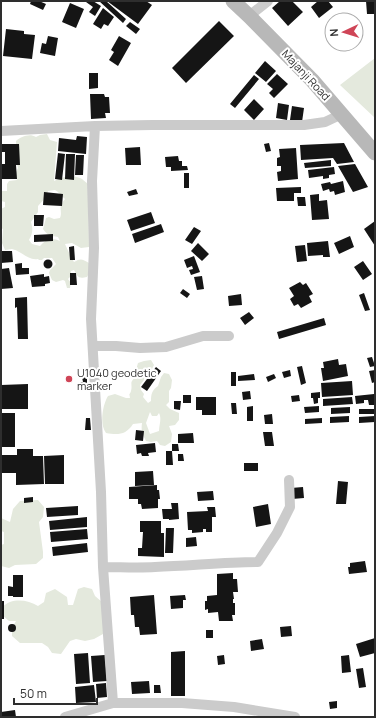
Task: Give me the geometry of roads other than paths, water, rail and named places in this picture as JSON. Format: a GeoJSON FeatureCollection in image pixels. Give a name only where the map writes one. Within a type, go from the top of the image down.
{"type":"FeatureCollection","features":[{"type":"Feature","properties":{"kind":"main road","name":"Majanji Road"},"geometry":{"type":"LineString","coordinates":[[232,1],[249,16],[312,80],[373,147]]}},
{"type":"Feature","properties":{"kind":"street"},"geometry":{"type":"LineString","coordinates":[[249,16],[268,1]]}},
{"type":"Feature","properties":{"kind":"street"},"geometry":{"type":"LineString","coordinates":[[1,131],[95,126],[176,124],[304,125],[325,122],[342,114]]}},
{"type":"Feature","properties":{"kind":"street"},"geometry":{"type":"LineString","coordinates":[[95,126],[92,181],[94,248],[91,319],[101,492],[103,567],[114,703]]}},
{"type":"Feature","properties":{"kind":"street"},"geometry":{"type":"LineString","coordinates":[[93,346],[140,348],[166,347],[203,336],[229,336]]}},
{"type":"Feature","properties":{"kind":"street"},"geometry":{"type":"LineString","coordinates":[[103,567],[154,567],[233,562],[258,562],[277,533],[290,506],[289,480]]}},
{"type":"Feature","properties":{"kind":"street"},"geometry":{"type":"LineString","coordinates":[[65,717],[114,703],[197,704],[234,707],[295,717]]}},
{"type":"Feature","properties":{"kind":"place","name":"U1040 geodetic marker"},"geometry":{"type":"Point","coordinates":[69,379]}}]}
